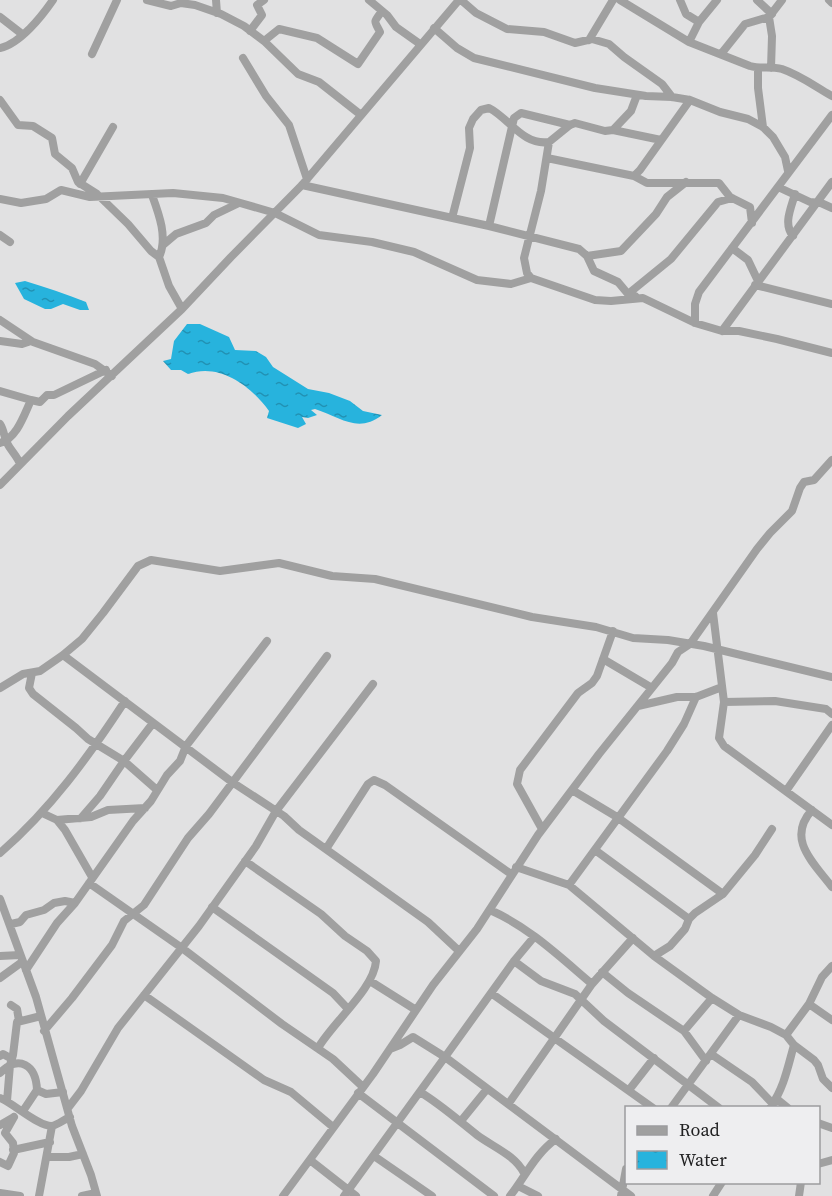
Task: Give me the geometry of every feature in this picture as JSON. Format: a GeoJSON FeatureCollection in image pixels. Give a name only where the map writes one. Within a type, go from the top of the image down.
{"type":"FeatureCollection","features":[{"type":"Feature","properties":{"kind":"street"},"geometry":{"type":"LineString","coordinates":[[0,48],[10,44],[22,34],[42,15],[53,0]]}},
{"type":"Feature","properties":{"kind":"street"},"geometry":{"type":"LineString","coordinates":[[92,54],[117,0]]}},
{"type":"Feature","properties":{"kind":"street"},"geometry":{"type":"LineString","coordinates":[[147,0],[171,6],[177,2],[195,5],[218,12],[264,40],[293,70],[318,82],[361,115]]}},
{"type":"Feature","properties":{"kind":"street"},"geometry":{"type":"LineString","coordinates":[[216,0],[218,12]]}},
{"type":"Feature","properties":{"kind":"street"},"geometry":{"type":"LineString","coordinates":[[250,31],[262,15],[257,4],[264,0]]}},
{"type":"Feature","properties":{"kind":"street"},"geometry":{"type":"LineString","coordinates":[[369,0],[396,27],[420,44]]}},
{"type":"Feature","properties":{"kind":"street"},"geometry":{"type":"LineString","coordinates":[[0,485],[109,373],[182,309],[275,213],[460,0],[476,13],[507,29],[544,33],[575,43],[596,40],[613,46],[628,60],[662,84],[672,97]]}},
{"type":"Feature","properties":{"kind":"street"},"geometry":{"type":"LineString","coordinates":[[590,40],[613,0]]}},
{"type":"Feature","properties":{"kind":"street"},"geometry":{"type":"LineString","coordinates":[[620,0],[689,42],[758,69],[771,68],[791,73],[832,96]]}},
{"type":"Feature","properties":{"kind":"street"},"geometry":{"type":"LineString","coordinates":[[680,0],[686,14],[699,22]]}},
{"type":"Feature","properties":{"kind":"street"},"geometry":{"type":"LineString","coordinates":[[689,42],[699,22],[717,0]]}},
{"type":"Feature","properties":{"kind":"street"},"geometry":{"type":"LineString","coordinates":[[757,0],[771,16]]}},
{"type":"Feature","properties":{"kind":"street"},"geometry":{"type":"LineString","coordinates":[[771,68],[771,16],[782,0]]}},
{"type":"Feature","properties":{"kind":"street"},"geometry":{"type":"LineString","coordinates":[[829,0],[832,3]]}},
{"type":"Feature","properties":{"kind":"street"},"geometry":{"type":"LineString","coordinates":[[264,40],[279,29],[300,33],[317,38],[358,64],[380,32],[374,22],[382,11]]}},
{"type":"Feature","properties":{"kind":"street"},"geometry":{"type":"LineString","coordinates":[[721,54],[745,24],[771,16]]}},
{"type":"Feature","properties":{"kind":"street"},"geometry":{"type":"LineString","coordinates":[[0,17],[22,34]]}},
{"type":"Feature","properties":{"kind":"street"},"geometry":{"type":"LineString","coordinates":[[434,28],[457,48],[474,58],[567,81],[637,95],[690,100],[720,112],[748,119],[763,127],[773,137],[785,157],[788,171]]}},
{"type":"Feature","properties":{"kind":"street"},"geometry":{"type":"LineString","coordinates":[[243,58],[266,96],[289,124],[304,182]]}},
{"type":"Feature","properties":{"kind":"street"},"geometry":{"type":"LineString","coordinates":[[758,69],[763,127]]}},
{"type":"Feature","properties":{"kind":"street"},"geometry":{"type":"LineString","coordinates":[[614,130],[631,111],[637,95]]}},
{"type":"Feature","properties":{"kind":"street"},"geometry":{"type":"LineString","coordinates":[[0,100],[18,125],[33,126],[52,138],[55,154],[72,168],[80,184],[99,196],[159,257],[169,286],[182,309]]}},
{"type":"Feature","properties":{"kind":"street"},"geometry":{"type":"LineString","coordinates":[[634,176],[690,100]]}},
{"type":"Feature","properties":{"kind":"street"},"geometry":{"type":"LineString","coordinates":[[452,218],[470,148],[469,128],[472,119],[481,110],[489,108],[496,111],[512,127],[535,141],[549,142]]}},
{"type":"Feature","properties":{"kind":"street"},"geometry":{"type":"LineString","coordinates":[[489,226],[514,118],[521,113],[661,140]]}},
{"type":"Feature","properties":{"kind":"street"},"geometry":{"type":"LineString","coordinates":[[695,323],[695,304],[699,292],[832,115]]}},
{"type":"Feature","properties":{"kind":"street"},"geometry":{"type":"LineString","coordinates":[[570,124],[549,142],[524,258],[527,273],[531,278],[595,300],[643,298]]}},
{"type":"Feature","properties":{"kind":"street"},"geometry":{"type":"LineString","coordinates":[[80,184],[113,127]]}},
{"type":"Feature","properties":{"kind":"street"},"geometry":{"type":"LineString","coordinates":[[547,158],[634,176],[647,183],[719,183],[732,198],[750,207],[752,223]]}},
{"type":"Feature","properties":{"kind":"street"},"geometry":{"type":"LineString","coordinates":[[304,182],[571,246],[587,256],[594,271],[618,282],[628,294],[643,298],[695,323],[722,331],[739,331],[832,353]]}},
{"type":"Feature","properties":{"kind":"street"},"geometry":{"type":"LineString","coordinates":[[587,256],[621,251],[656,214],[667,197],[686,182]]}},
{"type":"Feature","properties":{"kind":"street"},"geometry":{"type":"LineString","coordinates":[[722,331],[832,182]]}},
{"type":"Feature","properties":{"kind":"street"},"geometry":{"type":"LineString","coordinates":[[778,187],[810,202],[832,208]]}},
{"type":"Feature","properties":{"kind":"street"},"geometry":{"type":"LineString","coordinates":[[0,198],[21,203],[46,199],[61,190],[86,196],[200,195],[275,213],[311,232],[372,242],[414,252],[477,280],[511,284],[531,278]]}},
{"type":"Feature","properties":{"kind":"street"},"geometry":{"type":"LineString","coordinates":[[793,236],[788,230],[788,219],[795,194]]}},
{"type":"Feature","properties":{"kind":"street"},"geometry":{"type":"LineString","coordinates":[[153,195],[160,215],[163,245],[159,257]]}},
{"type":"Feature","properties":{"kind":"street"},"geometry":{"type":"LineString","coordinates":[[628,294],[671,259],[717,202],[732,198]]}},
{"type":"Feature","properties":{"kind":"street"},"geometry":{"type":"LineString","coordinates":[[163,245],[176,234],[206,223],[214,215],[239,203]]}},
{"type":"Feature","properties":{"kind":"street"},"geometry":{"type":"LineString","coordinates":[[0,235],[10,242]]}},
{"type":"Feature","properties":{"kind":"street"},"geometry":{"type":"LineString","coordinates":[[732,248],[748,260],[757,283]]}},
{"type":"Feature","properties":{"kind":"street"},"geometry":{"type":"LineString","coordinates":[[757,283],[832,304]]}},
{"type":"Feature","properties":{"kind":"street"},"geometry":{"type":"LineString","coordinates":[[0,320],[31,341],[95,364],[109,373]]}},
{"type":"Feature","properties":{"kind":"street"},"geometry":{"type":"LineString","coordinates":[[0,340],[21,344],[31,341]]}},
{"type":"Feature","properties":{"kind":"street"},"geometry":{"type":"LineString","coordinates":[[0,391],[40,402],[47,395],[54,395],[109,373]]}},
{"type":"Feature","properties":{"kind":"street"},"geometry":{"type":"LineString","coordinates":[[3,442],[18,427],[31,400]]}},
{"type":"Feature","properties":{"kind":"street"},"geometry":{"type":"LineString","coordinates":[[0,424],[3,429],[3,442],[17,457],[20,464]]}},
{"type":"Feature","properties":{"kind":"street"},"geometry":{"type":"LineString","coordinates":[[283,1196],[490,910],[542,829],[672,663],[678,652],[690,644],[770,533],[792,511],[804,482],[814,480],[832,460]]}},
{"type":"Feature","properties":{"kind":"street"},"geometry":{"type":"LineString","coordinates":[[0,688],[21,675],[40,671],[82,639],[138,566],[151,560],[220,571],[279,563],[332,576],[375,579],[518,614],[596,627],[633,638],[690,644],[832,677]]}},
{"type":"Feature","properties":{"kind":"street"},"geometry":{"type":"LineString","coordinates":[[713,613],[724,702],[719,738],[724,746],[832,825]]}},
{"type":"Feature","properties":{"kind":"street"},"geometry":{"type":"LineString","coordinates":[[542,829],[517,784],[520,770],[578,693],[592,683],[597,676],[613,631]]}},
{"type":"Feature","properties":{"kind":"street"},"geometry":{"type":"LineString","coordinates":[[26,970],[57,924],[145,808],[166,775],[180,761],[186,746],[267,641]]}},
{"type":"Feature","properties":{"kind":"street"},"geometry":{"type":"LineString","coordinates":[[63,655],[232,782],[276,811],[428,922],[459,951]]}},
{"type":"Feature","properties":{"kind":"street"},"geometry":{"type":"LineString","coordinates":[[44,1031],[112,945],[124,921],[144,905],[188,838],[327,656]]}},
{"type":"Feature","properties":{"kind":"street"},"geometry":{"type":"LineString","coordinates":[[603,659],[652,688]]}},
{"type":"Feature","properties":{"kind":"street"},"geometry":{"type":"LineString","coordinates":[[32,673],[29,688],[33,694],[96,744],[124,761],[157,790]]}},
{"type":"Feature","properties":{"kind":"street"},"geometry":{"type":"LineString","coordinates":[[68,1108],[81,1091],[118,1028],[182,948],[245,861],[276,811],[373,684]]}},
{"type":"Feature","properties":{"kind":"street"},"geometry":{"type":"LineString","coordinates":[[637,706],[677,697],[696,697],[722,687]]}},
{"type":"Feature","properties":{"kind":"street"},"geometry":{"type":"LineString","coordinates":[[569,885],[667,751],[684,724],[696,697]]}},
{"type":"Feature","properties":{"kind":"street"},"geometry":{"type":"LineString","coordinates":[[0,854],[42,813],[96,744],[125,701]]}},
{"type":"Feature","properties":{"kind":"street"},"geometry":{"type":"LineString","coordinates":[[724,702],[775,701],[826,709],[832,714]]}},
{"type":"Feature","properties":{"kind":"street"},"geometry":{"type":"LineString","coordinates":[[81,818],[100,796],[153,723]]}},
{"type":"Feature","properties":{"kind":"street"},"geometry":{"type":"LineString","coordinates":[[786,791],[832,725]]}},
{"type":"Feature","properties":{"kind":"street"},"geometry":{"type":"LineString","coordinates":[[326,849],[368,784],[374,780],[386,785],[511,874]]}},
{"type":"Feature","properties":{"kind":"street"},"geometry":{"type":"LineString","coordinates":[[572,790],[617,817],[723,894]]}},
{"type":"Feature","properties":{"kind":"street"},"geometry":{"type":"LineString","coordinates":[[57,820],[91,817],[108,810],[145,808]]}},
{"type":"Feature","properties":{"kind":"street"},"geometry":{"type":"LineString","coordinates":[[812,810],[801,826],[801,844],[832,887]]}},
{"type":"Feature","properties":{"kind":"street"},"geometry":{"type":"LineString","coordinates":[[42,813],[57,820],[65,830],[90,880],[132,914],[333,1059],[360,1090],[397,1123],[494,1196]]}},
{"type":"Feature","properties":{"kind":"street"},"geometry":{"type":"LineString","coordinates":[[654,956],[670,946],[685,929],[689,919],[723,894],[755,855],[772,829]]}},
{"type":"Feature","properties":{"kind":"street"},"geometry":{"type":"LineString","coordinates":[[595,850],[689,919]]}},
{"type":"Feature","properties":{"kind":"street"},"geometry":{"type":"LineString","coordinates":[[245,861],[321,914],[376,961],[376,970],[370,981],[318,1048]]}},
{"type":"Feature","properties":{"kind":"street"},"geometry":{"type":"LineString","coordinates":[[516,867],[569,885],[654,956],[712,998],[739,1015],[786,1035],[794,1045],[818,1065],[823,1078],[832,1088]]}},
{"type":"Feature","properties":{"kind":"street"},"geometry":{"type":"LineString","coordinates":[[0,899],[41,1016],[70,1117],[96,1195],[82,1196]]}},
{"type":"Feature","properties":{"kind":"street"},"geometry":{"type":"LineString","coordinates":[[6,921],[20,922],[26,915],[44,910],[54,903],[65,901],[75,903]]}},
{"type":"Feature","properties":{"kind":"street"},"geometry":{"type":"LineString","coordinates":[[212,907],[333,993],[348,1009]]}},
{"type":"Feature","properties":{"kind":"street"},"geometry":{"type":"LineString","coordinates":[[490,910],[511,919],[592,984]]}},
{"type":"Feature","properties":{"kind":"street"},"geometry":{"type":"LineString","coordinates":[[346,1193],[514,961],[534,937]]}},
{"type":"Feature","properties":{"kind":"street"},"geometry":{"type":"LineString","coordinates":[[509,1103],[592,984],[633,938]]}},
{"type":"Feature","properties":{"kind":"street"},"geometry":{"type":"LineString","coordinates":[[0,956],[21,959]]}},
{"type":"Feature","properties":{"kind":"street"},"geometry":{"type":"LineString","coordinates":[[0,978],[21,959]]}},
{"type":"Feature","properties":{"kind":"street"},"geometry":{"type":"LineString","coordinates":[[514,961],[541,981],[568,991],[604,1022],[718,1106]]}},
{"type":"Feature","properties":{"kind":"street"},"geometry":{"type":"LineString","coordinates":[[786,1035],[809,1004],[822,977],[832,966]]}},
{"type":"Feature","properties":{"kind":"street"},"geometry":{"type":"LineString","coordinates":[[602,972],[628,993],[684,1031],[708,1058],[752,1082],[773,1104],[786,1076],[794,1045]]}},
{"type":"Feature","properties":{"kind":"street"},"geometry":{"type":"LineString","coordinates":[[370,981],[416,1010]]}},
{"type":"Feature","properties":{"kind":"street"},"geometry":{"type":"LineString","coordinates":[[491,993],[652,1106]]}},
{"type":"Feature","properties":{"kind":"street"},"geometry":{"type":"LineString","coordinates":[[144,995],[264,1080],[291,1092],[333,1127]]}},
{"type":"Feature","properties":{"kind":"street"},"geometry":{"type":"LineString","coordinates":[[684,1031],[712,998]]}},
{"type":"Feature","properties":{"kind":"street"},"geometry":{"type":"LineString","coordinates":[[809,1004],[832,1020]]}},
{"type":"Feature","properties":{"kind":"street"},"geometry":{"type":"LineString","coordinates":[[10,1005],[18,1010],[19,1021],[14,1035],[4,1099],[36,1120],[52,1126],[70,1117]]}},
{"type":"Feature","properties":{"kind":"street"},"geometry":{"type":"LineString","coordinates":[[672,1106],[739,1015]]}},
{"type":"Feature","properties":{"kind":"street"},"geometry":{"type":"LineString","coordinates":[[19,1021],[41,1016]]}},
{"type":"Feature","properties":{"kind":"street"},"geometry":{"type":"LineString","coordinates":[[390,1049],[413,1037],[509,1103],[621,1192],[631,1196]]}},
{"type":"Feature","properties":{"kind":"street"},"geometry":{"type":"LineString","coordinates":[[0,1056],[3,1054],[11,1062],[31,1068],[37,1090],[45,1094],[63,1092]]}},
{"type":"Feature","properties":{"kind":"street"},"geometry":{"type":"LineString","coordinates":[[629,1090],[654,1058]]}},
{"type":"Feature","properties":{"kind":"street"},"geometry":{"type":"LineString","coordinates":[[0,1073],[11,1062]]}},
{"type":"Feature","properties":{"kind":"street"},"geometry":{"type":"LineString","coordinates":[[461,1121],[487,1089]]}},
{"type":"Feature","properties":{"kind":"street"},"geometry":{"type":"LineString","coordinates":[[0,1162],[8,1166],[14,1143],[5,1133],[37,1090]]}},
{"type":"Feature","properties":{"kind":"street"},"geometry":{"type":"LineString","coordinates":[[420,1092],[478,1136],[495,1145],[520,1165],[524,1173]]}},
{"type":"Feature","properties":{"kind":"street"},"geometry":{"type":"LineString","coordinates":[[0,1125],[15,1117]]}},
{"type":"Feature","properties":{"kind":"street"},"geometry":{"type":"LineString","coordinates":[[39,1196],[52,1126]]}},
{"type":"Feature","properties":{"kind":"street"},"geometry":{"type":"LineString","coordinates":[[510,1196],[524,1173],[556,1140]]}},
{"type":"Feature","properties":{"kind":"street"},"geometry":{"type":"LineString","coordinates":[[13,1150],[50,1142]]}},
{"type":"Feature","properties":{"kind":"street"},"geometry":{"type":"LineString","coordinates":[[47,1156],[69,1157],[83,1154]]}},
{"type":"Feature","properties":{"kind":"street"},"geometry":{"type":"LineString","coordinates":[[374,1156],[432,1196]]}},
{"type":"Feature","properties":{"kind":"street"},"geometry":{"type":"LineString","coordinates":[[310,1160],[346,1193],[356,1196]]}},
{"type":"Feature","properties":{"kind":"street"},"geometry":{"type":"LineString","coordinates":[[621,1192],[625,1177]]}},
{"type":"Feature","properties":{"kind":"street"},"geometry":{"type":"LineString","coordinates":[[518,1186],[538,1196]]}},
{"type":"Feature","properties":{"kind":"street"},"geometry":{"type":"LineString","coordinates":[[0,1195],[20,1196]]}},
{"type":"Feature","properties":{"kind":"water"},"geometry":{"type":"Polygon","coordinates":[[[25,281],[86,302],[89,310],[80,310],[63,304],[45,309],[24,299],[15,283],[25,281]]]}},
{"type":"Feature","properties":{"kind":"water"},"geometry":{"type":"Polygon","coordinates":[[[187,324],[200,324],[229,337],[235,350],[256,351],[266,357],[273,367],[308,389],[329,393],[350,401],[363,411],[382,415],[373,421],[357,424],[315,409],[311,410],[317,415],[302,417],[306,424],[298,428],[267,418],[269,411],[262,402],[254,393],[234,379],[212,371],[188,374],[181,370],[171,370],[163,361],[171,359],[174,341],[187,324]]]}}]}
